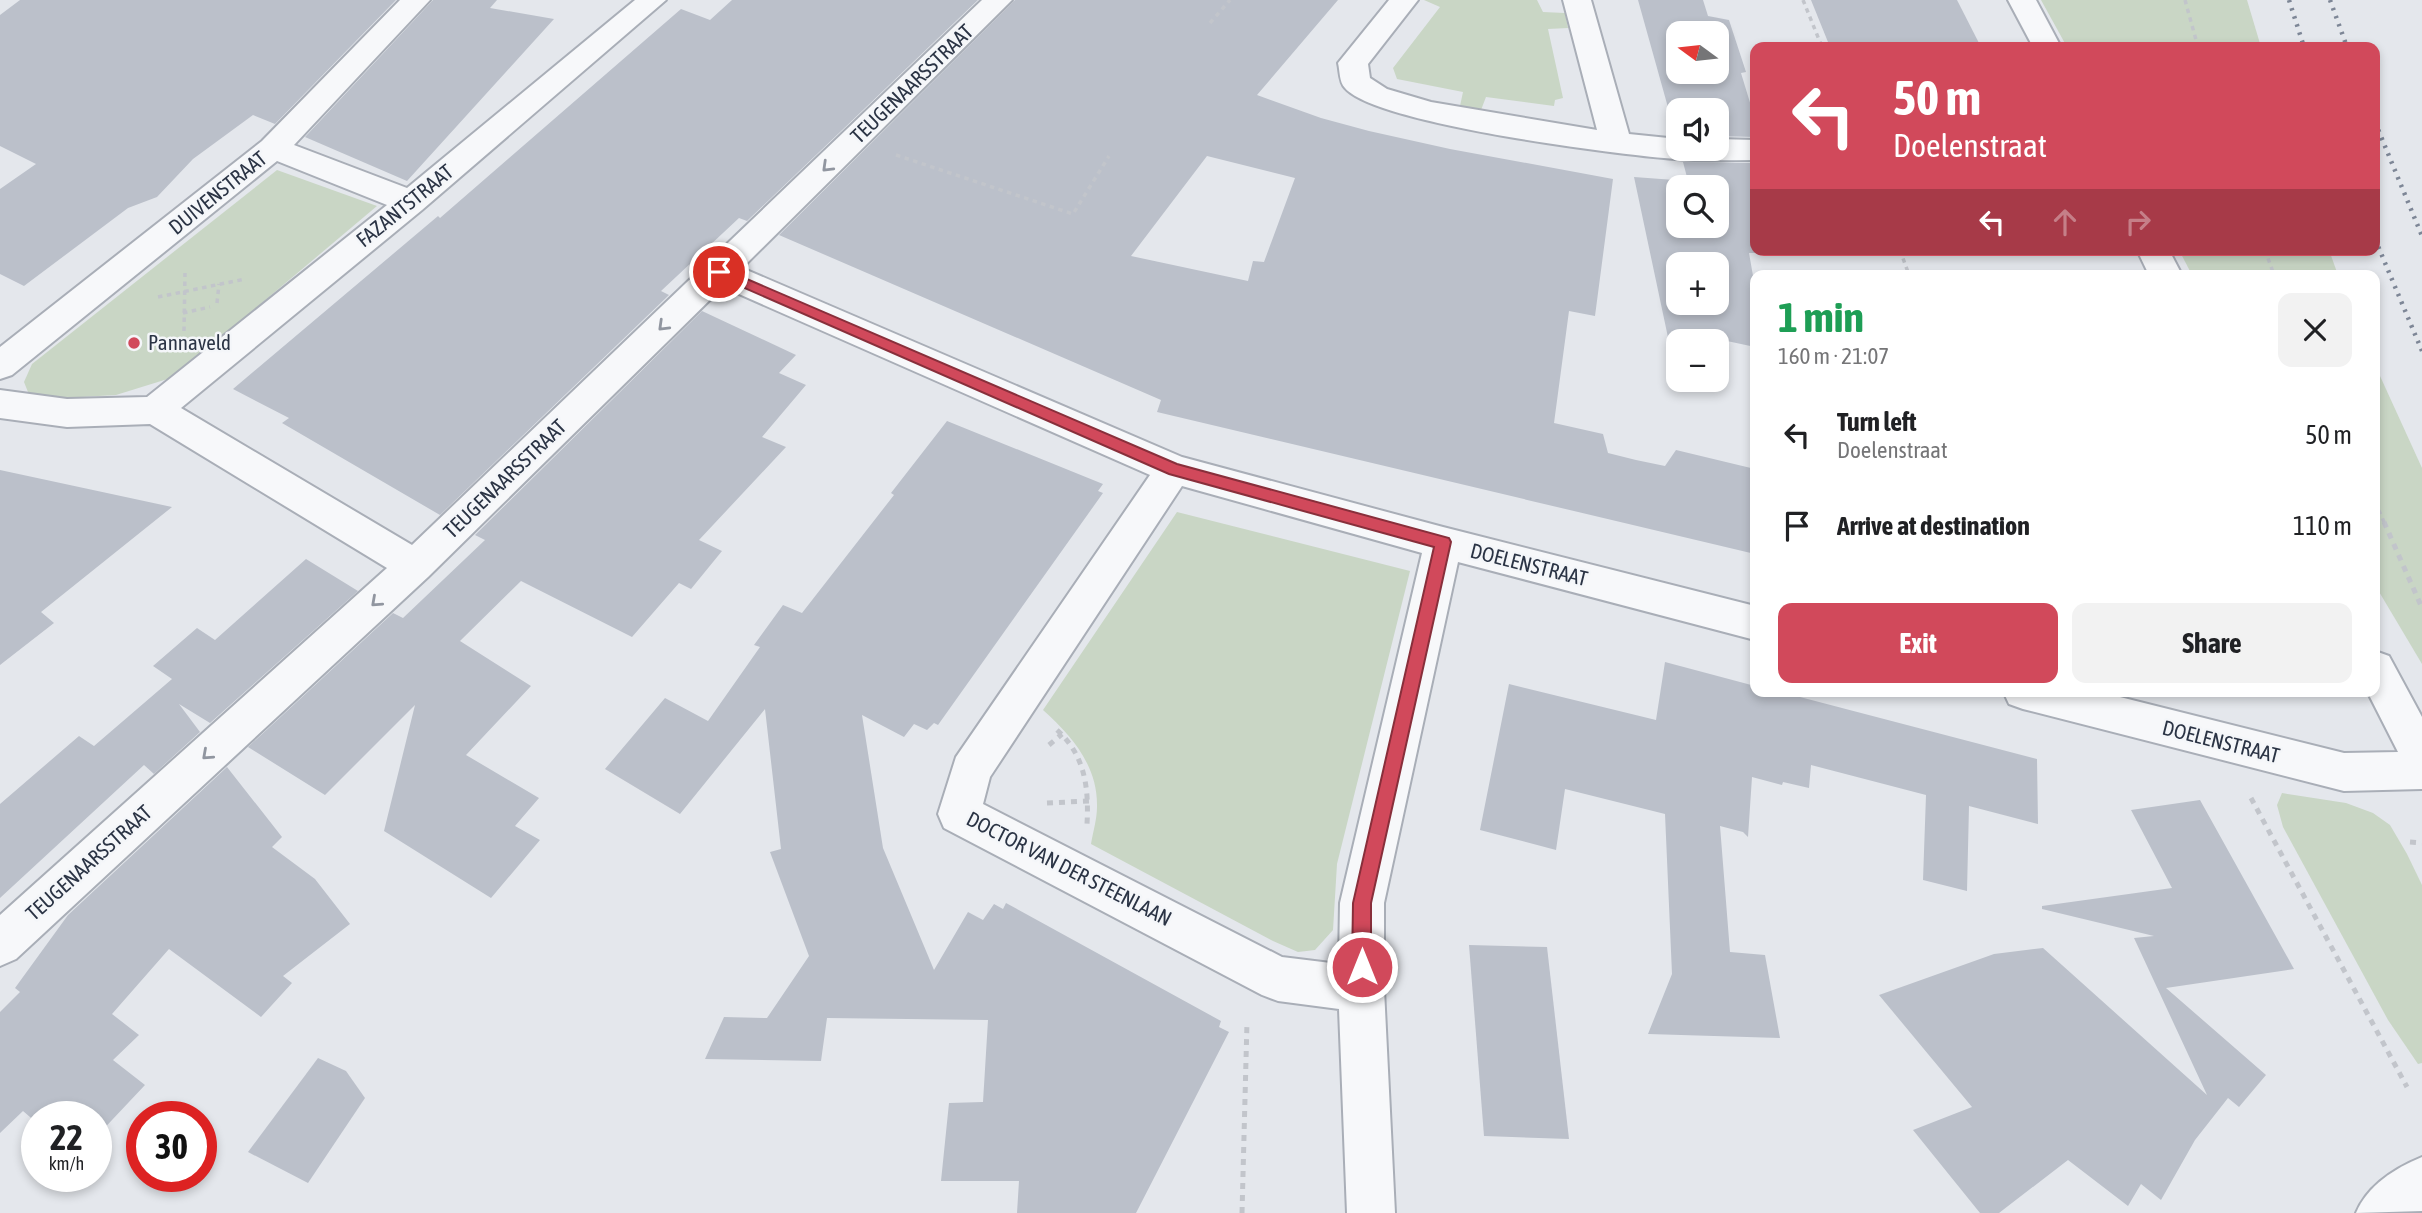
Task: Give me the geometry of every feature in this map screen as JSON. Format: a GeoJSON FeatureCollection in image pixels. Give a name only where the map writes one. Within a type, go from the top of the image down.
{"type":"FeatureCollection","features":[{"type":"Feature","properties":{"kind":"street","name":"DUIVENSTRAAT"},"geometry":{"type":"LineString","coordinates":[[0,366],[273,148],[416,0]]}},
{"type":"Feature","properties":{"kind":"street","name":"FAZANTSTRAAT"},"geometry":{"type":"LineString","coordinates":[[155,410],[411,202],[652,0]]}},
{"type":"Feature","properties":{"kind":"street","name":"TEUGENAARSSTRAAT"},"geometry":{"type":"LineString","coordinates":[[0,944],[415,566],[999,0]]}},
{"type":"Feature","properties":{"kind":"street"},"geometry":{"type":"LineString","coordinates":[[1404,0],[1353,63],[1356,83],[1376,96],[1429,112],[1616,143],[1666,148]]}},
{"type":"Feature","properties":{"kind":"street"},"geometry":{"type":"LineString","coordinates":[[1577,0],[1616,143]]}},
{"type":"Feature","properties":{"kind":"street"},"geometry":{"type":"LineString","coordinates":[[2022,0],[2044,42]]}},
{"type":"Feature","properties":{"kind":"street"},"geometry":{"type":"LineString","coordinates":[[273,148],[411,202]]}},
{"type":"Feature","properties":{"kind":"street"},"geometry":{"type":"LineString","coordinates":[[1729,150],[1750,150]]}},
{"type":"Feature","properties":{"kind":"street","name":"DOELENSTRAAT"},"geometry":{"type":"LineString","coordinates":[[719,272],[1174,469],[1750,621]]}},
{"type":"Feature","properties":{"kind":"street"},"geometry":{"type":"LineString","coordinates":[[0,404],[67,413],[155,410],[415,566]]}},
{"type":"Feature","properties":{"kind":"street","name":"DOCTOR VAN DER STEENLAAN"},"geometry":{"type":"LineString","coordinates":[[1174,469],[971,770],[959,814],[1278,979],[1361,989]]}},
{"type":"Feature","properties":{"kind":"street"},"geometry":{"type":"LineString","coordinates":[[1371,1213],[1361,989],[1362,903],[1443,542]]}},
{"type":"Feature","properties":{"kind":"street"},"geometry":{"type":"LineString","coordinates":[[2380,677],[2422,757]]}},
{"type":"Feature","properties":{"kind":"street","name":"DOELENSTRAAT"},"geometry":{"type":"LineString","coordinates":[[2046,697],[2344,772],[2422,770]]}},
{"type":"Feature","properties":{"kind":"street"},"geometry":{"type":"LineString","coordinates":[[2380,1213],[2422,1181]]}},
{"type":"Feature","properties":{"kind":"path"},"geometry":{"type":"LineString","coordinates":[[1210,23],[1230,0]]}},
{"type":"Feature","properties":{"kind":"path"},"geometry":{"type":"LineString","coordinates":[[1803,0],[1820,42]]}},
{"type":"Feature","properties":{"kind":"path"},"geometry":{"type":"LineString","coordinates":[[2185,0],[2197,42]]}},
{"type":"Feature","properties":{"kind":"path"},"geometry":{"type":"LineString","coordinates":[[857,138],[901,157],[1073,214],[1109,156]]}},
{"type":"Feature","properties":{"kind":"path"},"geometry":{"type":"LineString","coordinates":[[167,234],[186,246],[184,364],[200,373]]}},
{"type":"Feature","properties":{"kind":"path"},"geometry":{"type":"LineString","coordinates":[[83,301],[98,309],[296,268],[317,277]]}},
{"type":"Feature","properties":{"kind":"path"},"geometry":{"type":"LineString","coordinates":[[184,313],[217,305],[219,284]]}},
{"type":"Feature","properties":{"kind":"path"},"geometry":{"type":"LineString","coordinates":[[2380,513],[2422,608]]}},
{"type":"Feature","properties":{"kind":"path"},"geometry":{"type":"LineString","coordinates":[[1016,703],[1062,734],[1077,751],[1084,769],[1089,801],[1086,844],[1072,871]]}},
{"type":"Feature","properties":{"kind":"path"},"geometry":{"type":"LineString","coordinates":[[2221,742],[2407,1087]]}},
{"type":"Feature","properties":{"kind":"path"},"geometry":{"type":"LineString","coordinates":[[1038,803],[1089,801]]}},
{"type":"Feature","properties":{"kind":"path"},"geometry":{"type":"LineString","coordinates":[[2410,842],[2422,843]]}},
{"type":"Feature","properties":{"kind":"path"},"geometry":{"type":"LineString","coordinates":[[1242,1213],[1245,1025],[1278,979]]}},
{"type":"Feature","properties":{"kind":"green space"},"geometry":{"type":"Polygon","coordinates":[[[1424,0],[1537,0],[1543,12],[1565,13],[1568,28],[1548,29],[1563,98],[1555,100],[1554,106],[1486,97],[1481,110],[1460,106],[1463,92],[1397,79],[1393,68],[1440,7],[1424,0]]]}},
{"type":"Feature","properties":{"kind":"green space"},"geometry":{"type":"Polygon","coordinates":[[[2041,0],[2247,0],[2260,42],[2064,42],[2041,0]]]}},
{"type":"Feature","properties":{"kind":"green space"},"geometry":{"type":"Polygon","coordinates":[[[277,170],[377,206],[174,377],[116,395],[46,399],[28,392],[24,382],[32,364],[277,170]]]}},
{"type":"Feature","properties":{"kind":"green space"},"geometry":{"type":"Polygon","coordinates":[[[2182,256],[2331,256],[2336,270],[2189,270],[2182,256]]]}},
{"type":"Feature","properties":{"kind":"green space"},"geometry":{"type":"Polygon","coordinates":[[[2380,376],[2422,468],[2422,664],[2380,593],[2380,376]]]}},
{"type":"Feature","properties":{"kind":"green space"},"geometry":{"type":"Polygon","coordinates":[[[1177,512],[1410,571],[1337,864],[1333,930],[1315,950],[1298,952],[1273,941],[1091,844],[1097,807],[1093,778],[1073,741],[1043,710],[1177,512]]]}},
{"type":"Feature","properties":{"kind":"green space"},"geometry":{"type":"Polygon","coordinates":[[[2282,793],[2346,803],[2373,813],[2390,825],[2407,854],[2422,885],[2422,1063],[2418,1064],[2388,1020],[2283,827],[2277,805],[2282,793]]]}},
{"type":"Feature","properties":{"kind":"building"},"geometry":{"type":"Polygon","coordinates":[[[20,0],[396,0],[275,124],[253,115],[193,159],[157,197],[128,208],[24,286],[0,274],[0,189],[36,164],[0,146],[0,15],[20,0]]]}},
{"type":"Feature","properties":{"kind":"building"},"geometry":{"type":"Polygon","coordinates":[[[433,0],[497,0],[490,8],[554,19],[407,181],[305,137],[433,0]]]}},
{"type":"Feature","properties":{"kind":"building"},"geometry":{"type":"Polygon","coordinates":[[[732,0],[978,0],[747,221],[739,218],[661,291],[669,295],[440,515],[282,423],[289,418],[233,389],[438,216],[440,218],[681,9],[710,20],[732,0]]]}},
{"type":"Feature","properties":{"kind":"building"},"geometry":{"type":"Polygon","coordinates":[[[1015,0],[1338,0],[1257,95],[1321,118],[1369,131],[1613,179],[1595,316],[1569,311],[1554,423],[1603,434],[1608,453],[1636,460],[1665,466],[1676,450],[1750,468],[1750,553],[1157,412],[1161,400],[779,235],[1015,0]],[[1207,156],[1131,256],[1248,281],[1253,261],[1264,262],[1295,178],[1207,156]]]}},
{"type":"Feature","properties":{"kind":"building"},"geometry":{"type":"Polygon","coordinates":[[[1638,0],[1703,0],[1708,16],[1729,20],[1746,72],[1741,73],[1750,103],[1750,137],[1729,136],[1729,98],[1666,98],[1666,100],[1638,0]]]}},
{"type":"Feature","properties":{"kind":"building"},"geometry":{"type":"Polygon","coordinates":[[[1811,0],[1957,0],[1978,42],[1828,42],[1811,0]]]}},
{"type":"Feature","properties":{"kind":"building"},"geometry":{"type":"Polygon","coordinates":[[[1683,162],[1750,163],[1750,346],[1729,341],[1729,329],[1666,329],[1634,177],[1666,179],[1666,238],[1729,238],[1729,175],[1686,175],[1683,162]]]}},
{"type":"Feature","properties":{"kind":"building"},"geometry":{"type":"Polygon","coordinates":[[[702,311],[796,355],[779,373],[806,385],[762,437],[786,447],[699,540],[722,551],[691,589],[679,583],[632,637],[521,581],[460,641],[531,686],[466,755],[539,798],[515,826],[540,840],[491,898],[384,831],[415,705],[325,795],[248,747],[393,613],[403,618],[485,540],[475,535],[702,311]]]}},
{"type":"Feature","properties":{"kind":"building"},"geometry":{"type":"Polygon","coordinates":[[[947,421],[1103,484],[1098,491],[1103,493],[938,725],[934,723],[927,730],[914,724],[904,737],[862,715],[883,848],[934,970],[968,912],[983,920],[994,904],[1003,909],[1006,903],[1221,1021],[1219,1027],[1229,1032],[1136,1213],[1017,1213],[1019,1181],[941,1181],[949,1103],[983,1102],[988,1020],[827,1018],[821,1061],[705,1059],[724,1017],[767,1018],[809,956],[770,852],[781,849],[765,709],[680,814],[605,769],[665,698],[708,721],[760,647],[754,645],[783,605],[802,613],[894,495],[891,493],[947,421]]]}},
{"type":"Feature","properties":{"kind":"building"},"geometry":{"type":"Polygon","coordinates":[[[0,470],[172,507],[41,612],[54,623],[0,665],[0,470]]]}},
{"type":"Feature","properties":{"kind":"building"},"geometry":{"type":"Polygon","coordinates":[[[306,559],[358,591],[210,723],[179,704],[200,732],[154,774],[144,765],[0,898],[0,804],[79,736],[94,746],[172,679],[153,666],[197,628],[215,640],[306,559]]]}},
{"type":"Feature","properties":{"kind":"building"},"geometry":{"type":"Polygon","coordinates":[[[1665,662],[1750,685],[1750,697],[1800,697],[2037,759],[2038,824],[1969,806],[1967,891],[1923,880],[1926,795],[1811,765],[1809,788],[1783,782],[1782,785],[1752,777],[1748,837],[1743,832],[1720,826],[1730,952],[1765,955],[1780,1038],[1648,1034],[1672,974],[1665,814],[1565,789],[1556,850],[1480,830],[1509,684],[1656,720],[1665,662]]]}},
{"type":"Feature","properties":{"kind":"building"},"geometry":{"type":"Polygon","coordinates":[[[227,767],[282,837],[272,847],[315,879],[350,924],[283,976],[292,983],[261,1017],[169,949],[112,1014],[139,1035],[113,1060],[145,1085],[130,1101],[126,1101],[126,1105],[112,1120],[112,1101],[21,1101],[21,1113],[0,1133],[0,1012],[20,992],[15,988],[68,915],[227,767]]]}},
{"type":"Feature","properties":{"kind":"building"},"geometry":{"type":"Polygon","coordinates":[[[2200,800],[2294,969],[2166,988],[2266,1075],[2239,1107],[2228,1098],[2195,1140],[2161,1200],[2141,1184],[2128,1206],[2068,1160],[1999,1213],[1980,1213],[1913,1130],[1972,1107],[1879,995],[1994,954],[2043,948],[2207,1095],[2134,938],[2154,936],[2042,909],[2042,906],[2172,888],[2131,810],[2200,800]]]}},
{"type":"Feature","properties":{"kind":"building"},"geometry":{"type":"Polygon","coordinates":[[[1469,945],[1547,947],[1569,1139],[1484,1136],[1469,945]]]}},
{"type":"Feature","properties":{"kind":"building"},"geometry":{"type":"Polygon","coordinates":[[[318,1058],[346,1071],[365,1098],[308,1183],[248,1152],[318,1058]]]}},
{"type":"Feature","properties":{"kind":"railway"},"geometry":{"type":"LineString","coordinates":[[2289,0],[2302,42]]}},
{"type":"Feature","properties":{"kind":"railway"},"geometry":{"type":"LineString","coordinates":[[2330,0],[2345,42]]}},
{"type":"Feature","properties":{"kind":"railway"},"geometry":{"type":"LineString","coordinates":[[2380,134],[2422,236]]}},
{"type":"Feature","properties":{"kind":"railway"},"geometry":{"type":"LineString","coordinates":[[2380,251],[2422,351]]}},
{"type":"Feature","properties":{"kind":"place","name":"Pannaveld"},"geometry":{"type":"Point","coordinates":[134,343]}},
{"type":"Feature","properties":{"kind":"route"},"geometry":{"type":"LineString","coordinates":[[719,272],[1174,469],[1443,542],[1362,903],[1362,967]]}}]}
